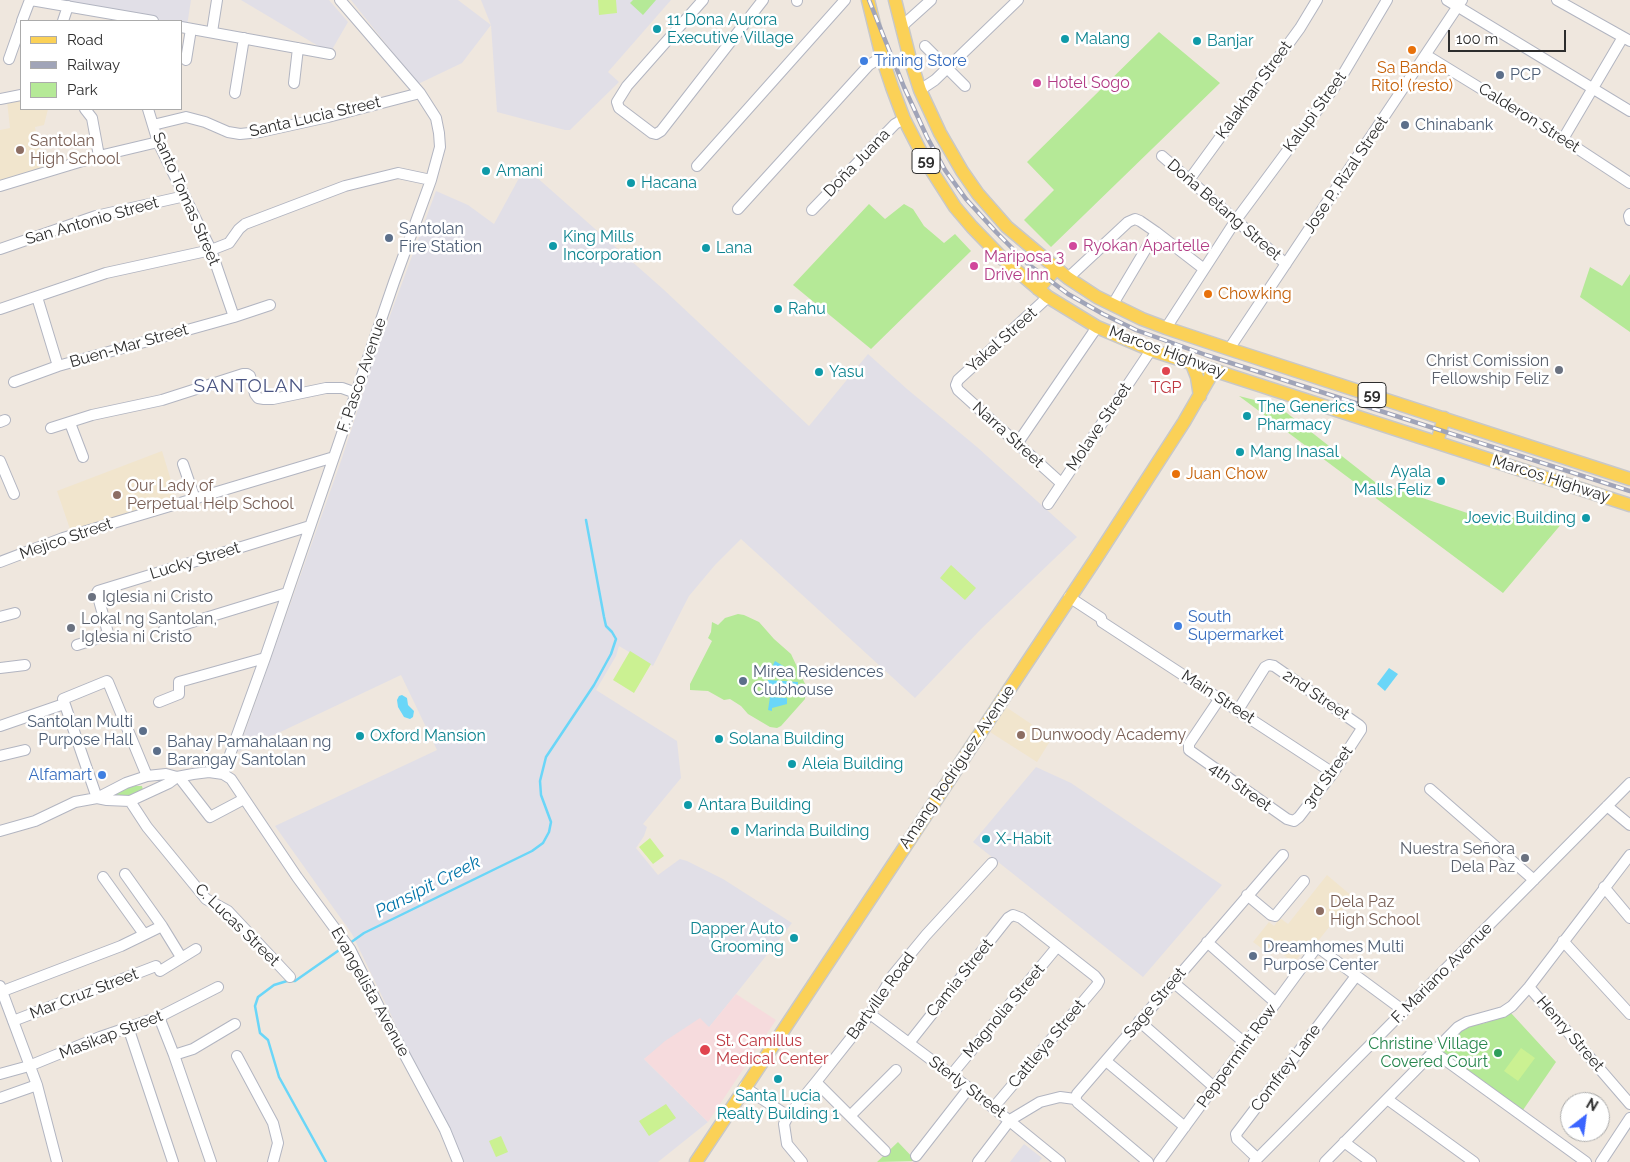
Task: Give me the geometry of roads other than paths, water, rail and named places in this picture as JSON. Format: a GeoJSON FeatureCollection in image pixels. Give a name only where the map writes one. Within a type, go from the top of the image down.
{"type":"FeatureCollection","features":[{"type":"Feature","properties":{"kind":"main road","name":"Marcos Highway"},"geometry":{"type":"LineString","coordinates":[[868,0],[882,57],[904,119],[925,160],[955,207],[992,249],[1043,293],[1097,327],[1151,350],[1630,505]]}},
{"type":"Feature","properties":{"kind":"main road","name":"Marcos Highway"},"geometry":{"type":"LineString","coordinates":[[895,0],[920,90],[940,133],[962,172],[978,194],[1007,226],[1068,278],[1142,319],[1166,328],[1630,479]]}},
{"type":"Feature","properties":{"kind":"main road"},"geometry":{"type":"LineString","coordinates":[[1043,293],[1056,269]]}},
{"type":"Feature","properties":{"kind":"main road"},"geometry":{"type":"LineString","coordinates":[[1192,364],[1197,377],[1200,396]]}},
{"type":"Feature","properties":{"kind":"main road","name":"Amang Rodriguez Avenue"},"geometry":{"type":"LineString","coordinates":[[696,1162],[1095,560],[1200,396],[1214,370]]}},
{"type":"Feature","properties":{"kind":"main road"},"geometry":{"type":"LineString","coordinates":[[1437,442],[1444,418]]}},
{"type":"Feature","properties":{"kind":"street"},"geometry":{"type":"LineString","coordinates":[[23,20],[30,0],[68,6],[106,17],[138,20]]}},
{"type":"Feature","properties":{"kind":"street"},"geometry":{"type":"LineString","coordinates":[[212,32],[217,0]]}},
{"type":"Feature","properties":{"kind":"street","name":"F. Pasco Avenue"},"geometry":{"type":"LineString","coordinates":[[223,774],[431,180],[440,147],[436,118],[420,93],[340,0]]}},
{"type":"Feature","properties":{"kind":"street"},"geometry":{"type":"LineString","coordinates":[[703,0],[627,86],[617,102],[619,108],[652,133],[658,133],[762,0]]}},
{"type":"Feature","properties":{"kind":"street"},"geometry":{"type":"LineString","coordinates":[[697,166],[845,0]]}},
{"type":"Feature","properties":{"kind":"street"},"geometry":{"type":"LineString","coordinates":[[901,27],[931,0]]}},
{"type":"Feature","properties":{"kind":"street"},"geometry":{"type":"LineString","coordinates":[[920,90],[947,69],[1018,0]]}},
{"type":"Feature","properties":{"kind":"street","name":"Kalakhan Street"},"geometry":{"type":"LineString","coordinates":[[1189,180],[1305,20],[1317,0]]}},
{"type":"Feature","properties":{"kind":"street","name":"Kalupi Street"},"geometry":{"type":"LineString","coordinates":[[1236,220],[1338,80],[1387,0]]}},
{"type":"Feature","properties":{"kind":"street"},"geometry":{"type":"LineString","coordinates":[[1446,0],[1460,3],[1592,89],[1630,111]]}},
{"type":"Feature","properties":{"kind":"street"},"geometry":{"type":"LineString","coordinates":[[1557,0],[1626,39],[1592,89],[1564,140]]}},
{"type":"Feature","properties":{"kind":"street","name":"Jose P. Rizal Street"},"geometry":{"type":"LineString","coordinates":[[1228,349],[1460,3]]}},
{"type":"Feature","properties":{"kind":"street"},"geometry":{"type":"LineString","coordinates":[[63,20],[68,6]]}},
{"type":"Feature","properties":{"kind":"street"},"geometry":{"type":"LineString","coordinates":[[186,60],[186,28],[330,54]]}},
{"type":"Feature","properties":{"kind":"street"},"geometry":{"type":"LineString","coordinates":[[10,59],[20,29]]}},
{"type":"Feature","properties":{"kind":"street"},"geometry":{"type":"LineString","coordinates":[[235,93],[244,38]]}},
{"type":"Feature","properties":{"kind":"street"},"geometry":{"type":"LineString","coordinates":[[926,46],[964,86]]}},
{"type":"Feature","properties":{"kind":"street"},"geometry":{"type":"LineString","coordinates":[[294,83],[298,48]]}},
{"type":"Feature","properties":{"kind":"street","name":"Calderon Street"},"geometry":{"type":"LineString","coordinates":[[1426,55],[1630,183]]}},
{"type":"Feature","properties":{"kind":"street"},"geometry":{"type":"LineString","coordinates":[[738,209],[869,65],[882,57]]}},
{"type":"Feature","properties":{"kind":"street","name":"Santa Lucia Street"},"geometry":{"type":"LineString","coordinates":[[153,125],[186,117],[205,122],[228,132],[240,134],[260,132],[328,117],[420,93]]}},
{"type":"Feature","properties":{"kind":"street"},"geometry":{"type":"LineString","coordinates":[[0,99],[20,95]]}},
{"type":"Feature","properties":{"kind":"street"},"geometry":{"type":"LineString","coordinates":[[86,110],[92,118],[99,156]]}},
{"type":"Feature","properties":{"kind":"street","name":"Santo Tomas Street"},"geometry":{"type":"LineString","coordinates":[[148,110],[158,142],[211,250],[234,317]]}},
{"type":"Feature","properties":{"kind":"street","name":"Doña Juana"},"geometry":{"type":"LineString","coordinates":[[812,210],[895,124],[904,119]]}},
{"type":"Feature","properties":{"kind":"street"},"geometry":{"type":"LineString","coordinates":[[0,186],[99,156],[158,142]]}},
{"type":"Feature","properties":{"kind":"street","name":"Doña Betang Street"},"geometry":{"type":"LineString","coordinates":[[1162,156],[1286,264]]}},
{"type":"Feature","properties":{"kind":"street"},"geometry":{"type":"LineString","coordinates":[[0,309],[106,273],[211,250],[229,243],[245,224],[345,186],[398,173],[431,180]]}},
{"type":"Feature","properties":{"kind":"street","name":"San Antonio Street"},"geometry":{"type":"LineString","coordinates":[[0,249],[96,216],[185,196]]}},
{"type":"Feature","properties":{"kind":"street"},"geometry":{"type":"LineString","coordinates":[[1068,278],[1128,222],[1135,220],[1140,221],[1156,232],[1204,269]]}},
{"type":"Feature","properties":{"kind":"street"},"geometry":{"type":"LineString","coordinates":[[1166,328],[1236,220]]}},
{"type":"Feature","properties":{"kind":"street"},"geometry":{"type":"LineString","coordinates":[[1113,304],[1156,232]]}},
{"type":"Feature","properties":{"kind":"street","name":"Yakal Street"},"geometry":{"type":"LineString","coordinates":[[956,385],[958,380],[1043,293]]}},
{"type":"Feature","properties":{"kind":"street","name":"Buen-Mar Street"},"geometry":{"type":"LineString","coordinates":[[37,297],[58,366],[234,317],[270,305]]}},
{"type":"Feature","properties":{"kind":"street"},"geometry":{"type":"LineString","coordinates":[[1017,444],[1097,327]]}},
{"type":"Feature","properties":{"kind":"street","name":"Molave Street"},"geometry":{"type":"LineString","coordinates":[[1048,504],[1151,350]]}},
{"type":"Feature","properties":{"kind":"street"},"geometry":{"type":"LineString","coordinates":[[14,382],[58,366]]}},
{"type":"Feature","properties":{"kind":"street"},"geometry":{"type":"LineString","coordinates":[[51,428],[92,415],[162,400],[243,374],[250,376],[255,394],[258,398],[264,400],[326,388],[342,388],[356,393]]}},
{"type":"Feature","properties":{"kind":"street","name":"Narra Street"},"geometry":{"type":"LineString","coordinates":[[956,385],[958,390],[1061,483]]}},
{"type":"Feature","properties":{"kind":"street"},"geometry":{"type":"LineString","coordinates":[[70,422],[82,457]]}},
{"type":"Feature","properties":{"kind":"street","name":"Mejico Street"},"geometry":{"type":"LineString","coordinates":[[0,562],[63,538],[334,457]]}},
{"type":"Feature","properties":{"kind":"street"},"geometry":{"type":"LineString","coordinates":[[0,461],[14,494]]}},
{"type":"Feature","properties":{"kind":"street"},"geometry":{"type":"LineString","coordinates":[[184,464],[194,499]]}},
{"type":"Feature","properties":{"kind":"street","name":"Lucky Street"},"geometry":{"type":"LineString","coordinates":[[77,645],[102,637],[108,633],[98,599],[98,591],[310,526]]}},
{"type":"Feature","properties":{"kind":"street"},"geometry":{"type":"LineString","coordinates":[[163,630],[287,593]]}},
{"type":"Feature","properties":{"kind":"street","name":"Main Street"},"geometry":{"type":"LineString","coordinates":[[1068,600],[1097,622],[1102,622],[1333,773]]}},
{"type":"Feature","properties":{"kind":"street"},"geometry":{"type":"LineString","coordinates":[[0,617],[15,613]]}},
{"type":"Feature","properties":{"kind":"street"},"geometry":{"type":"LineString","coordinates":[[159,702],[179,694],[179,682],[265,658]]}},
{"type":"Feature","properties":{"kind":"street"},"geometry":{"type":"LineString","coordinates":[[0,668],[25,664]]}},
{"type":"Feature","properties":{"kind":"street","name":"2nd Street"},"geometry":{"type":"LineString","coordinates":[[1238,710],[1265,667],[1269,665],[1274,666],[1359,724]]}},
{"type":"Feature","properties":{"kind":"street"},"geometry":{"type":"LineString","coordinates":[[97,798],[63,699],[106,681],[108,682],[147,776]]}},
{"type":"Feature","properties":{"kind":"street","name":"4th Street"},"geometry":{"type":"LineString","coordinates":[[1220,698],[1189,744],[1188,750],[1287,819]]}},
{"type":"Feature","properties":{"kind":"street"},"geometry":{"type":"LineString","coordinates":[[0,726],[64,704]]}},
{"type":"Feature","properties":{"kind":"street","name":"3rd Street"},"geometry":{"type":"LineString","coordinates":[[1287,819],[1294,821],[1299,817],[1333,773],[1361,730],[1359,724]]}},
{"type":"Feature","properties":{"kind":"street"},"geometry":{"type":"LineString","coordinates":[[0,756],[25,750]]}},
{"type":"Feature","properties":{"kind":"street"},"geometry":{"type":"LineString","coordinates":[[0,832],[34,821],[75,802],[97,798],[126,783],[147,776],[166,774],[178,777],[210,772],[223,774]]}},
{"type":"Feature","properties":{"kind":"street","name":"Evangelista Avenue"},"geometry":{"type":"LineString","coordinates":[[223,774],[231,779],[297,877],[344,939],[378,1007],[445,1130],[458,1162]]}},
{"type":"Feature","properties":{"kind":"street"},"geometry":{"type":"LineString","coordinates":[[178,777],[210,816],[244,799]]}},
{"type":"Feature","properties":{"kind":"street"},"geometry":{"type":"LineString","coordinates":[[97,798],[130,801],[178,777]]}},
{"type":"Feature","properties":{"kind":"street","name":"F. Mariano Avenue"},"geometry":{"type":"LineString","coordinates":[[1255,1160],[1630,783]]}},
{"type":"Feature","properties":{"kind":"street"},"geometry":{"type":"LineString","coordinates":[[1430,789],[1534,880]]}},
{"type":"Feature","properties":{"kind":"street","name":"C. Lucas Street"},"geometry":{"type":"LineString","coordinates":[[130,801],[147,827],[206,899],[228,912],[290,977]]}},
{"type":"Feature","properties":{"kind":"street"},"geometry":{"type":"LineString","coordinates":[[1607,806],[1630,825]]}},
{"type":"Feature","properties":{"kind":"street","name":"Sage Street"},"geometry":{"type":"LineString","coordinates":[[1076,1099],[1077,1094],[1283,855]]}},
{"type":"Feature","properties":{"kind":"street"},"geometry":{"type":"LineString","coordinates":[[1324,1162],[1458,1027],[1467,1022],[1503,1012],[1512,1006],[1529,987],[1630,855]]}},
{"type":"Feature","properties":{"kind":"street","name":"Bartville Road"},"geometry":{"type":"LineString","coordinates":[[788,1116],[870,1014],[893,975],[926,935],[992,863]]}},
{"type":"Feature","properties":{"kind":"street"},"geometry":{"type":"LineString","coordinates":[[125,874],[162,926],[181,957]]}},
{"type":"Feature","properties":{"kind":"street"},"geometry":{"type":"LineString","coordinates":[[103,877],[144,934]]}},
{"type":"Feature","properties":{"kind":"street"},"geometry":{"type":"LineString","coordinates":[[1247,895],[1272,916],[1277,915],[1304,882]]}},
{"type":"Feature","properties":{"kind":"street"},"geometry":{"type":"LineString","coordinates":[[1604,887],[1630,918]]}},
{"type":"Feature","properties":{"kind":"street","name":"Camia Street"},"geometry":{"type":"LineString","coordinates":[[909,1043],[1008,918],[1013,915],[1021,918],[1058,947]]}},
{"type":"Feature","properties":{"kind":"street"},"geometry":{"type":"LineString","coordinates":[[57,1162],[37,1085],[2,995],[120,946],[162,926]]}},
{"type":"Feature","properties":{"kind":"street"},"geometry":{"type":"LineString","coordinates":[[1563,941],[1630,1014]]}},
{"type":"Feature","properties":{"kind":"street"},"geometry":{"type":"LineString","coordinates":[[1207,942],[1276,1003]]}},
{"type":"Feature","properties":{"kind":"street","name":"Cattleya Street"},"geometry":{"type":"LineString","coordinates":[[994,1107],[1099,981],[1058,947]]}},
{"type":"Feature","properties":{"kind":"street","name":"Magnolia Street"},"geometry":{"type":"LineString","coordinates":[[952,1074],[1058,947]]}},
{"type":"Feature","properties":{"kind":"street","name":"Mar Cruz Street"},"geometry":{"type":"LineString","coordinates":[[13,1021],[158,968],[196,949]]}},
{"type":"Feature","properties":{"kind":"street","name":"Peppermint Row"},"geometry":{"type":"LineString","coordinates":[[1159,1162],[1313,950],[1320,949],[1356,976]]}},
{"type":"Feature","properties":{"kind":"street"},"geometry":{"type":"LineString","coordinates":[[1356,976],[1404,1011]]}},
{"type":"Feature","properties":{"kind":"street","name":"Comfrey Lane"},"geometry":{"type":"LineString","coordinates":[[1255,1160],[1237,1139],[1236,1134],[1356,976]]}},
{"type":"Feature","properties":{"kind":"street"},"geometry":{"type":"LineString","coordinates":[[1173,982],[1246,1044]]}},
{"type":"Feature","properties":{"kind":"street","name":"Masikap Street"},"geometry":{"type":"LineString","coordinates":[[0,1074],[29,1066],[128,1027],[159,1017],[218,987]]}},
{"type":"Feature","properties":{"kind":"street","name":"Henry Street"},"geometry":{"type":"LineString","coordinates":[[1529,987],[1630,1104]]}},
{"type":"Feature","properties":{"kind":"street","name":"Sterly Street"},"geometry":{"type":"LineString","coordinates":[[870,1014],[952,1074],[1060,1162]]}},
{"type":"Feature","properties":{"kind":"street"},"geometry":{"type":"LineString","coordinates":[[159,1017],[174,1055],[210,1162]]}},
{"type":"Feature","properties":{"kind":"street"},"geometry":{"type":"LineString","coordinates":[[1139,1021],[1214,1087]]}},
{"type":"Feature","properties":{"kind":"street"},"geometry":{"type":"LineString","coordinates":[[174,1055],[193,1048],[235,1024]]}},
{"type":"Feature","properties":{"kind":"street"},"geometry":{"type":"LineString","coordinates":[[128,1027],[173,1162]]}},
{"type":"Feature","properties":{"kind":"street"},"geometry":{"type":"LineString","coordinates":[[1434,1052],[1586,1162]]}},
{"type":"Feature","properties":{"kind":"street"},"geometry":{"type":"LineString","coordinates":[[237,1056],[273,1123],[278,1143],[273,1162]]}},
{"type":"Feature","properties":{"kind":"street"},"geometry":{"type":"LineString","coordinates":[[1106,1060],[1185,1127]]}},
{"type":"Feature","properties":{"kind":"street"},"geometry":{"type":"LineString","coordinates":[[850,1116],[896,1070]]}},
{"type":"Feature","properties":{"kind":"street"},"geometry":{"type":"LineString","coordinates":[[816,1082],[885,1151]]}},
{"type":"Feature","properties":{"kind":"street"},"geometry":{"type":"LineString","coordinates":[[0,1098],[37,1085]]}},
{"type":"Feature","properties":{"kind":"street"},"geometry":{"type":"LineString","coordinates":[[744,1087],[788,1116],[784,1124],[787,1144],[802,1162]]}},
{"type":"Feature","properties":{"kind":"street"},"geometry":{"type":"LineString","coordinates":[[916,1156],[969,1088]]}},
{"type":"Feature","properties":{"kind":"street"},"geometry":{"type":"LineString","coordinates":[[978,1162],[1010,1120],[1045,1100],[1060,1098],[1076,1099],[1078,1103],[1148,1162]]}},
{"type":"Feature","properties":{"kind":"street"},"geometry":{"type":"LineString","coordinates":[[1387,1099],[1474,1162]]}},
{"type":"Feature","properties":{"kind":"street"},"geometry":{"type":"LineString","coordinates":[[1601,1162],[1630,1118]]}},
{"type":"Feature","properties":{"kind":"street"},"geometry":{"type":"LineString","coordinates":[[1344,1142],[1371,1162]]}},
{"type":"Feature","properties":{"kind":"water"},"geometry":{"type":"Polygon","coordinates":[[[775,661],[790,670],[790,675],[772,674],[772,667],[775,661]]]}},
{"type":"Feature","properties":{"kind":"water"},"geometry":{"type":"Polygon","coordinates":[[[1389,668],[1398,674],[1385,691],[1377,684],[1389,668]]]}},
{"type":"Feature","properties":{"kind":"water"},"geometry":{"type":"Polygon","coordinates":[[[768,680],[798,682],[797,692],[767,690],[768,680]]]}},
{"type":"Feature","properties":{"kind":"water"},"geometry":{"type":"Polygon","coordinates":[[[402,695],[407,698],[408,705],[414,711],[413,717],[410,719],[404,717],[398,707],[397,700],[402,695]]]}},
{"type":"Feature","properties":{"kind":"water"},"geometry":{"type":"Polygon","coordinates":[[[770,697],[787,698],[787,704],[772,708],[772,711],[768,710],[770,697]]]}},
{"type":"Feature","properties":{"kind":"waterway","name":"Pansipit Creek"},"geometry":{"type":"LineString","coordinates":[[350,943],[364,933],[532,851],[543,843],[549,832],[551,822],[541,795],[540,781],[546,757],[594,685],[611,654],[616,639],[606,626],[586,520]]}},
{"type":"Feature","properties":{"kind":"waterway","name":"Pansipit Creek"},"geometry":{"type":"LineString","coordinates":[[326,1162],[279,1077],[268,1040],[260,1033],[255,1006],[258,997],[274,985],[295,981],[345,946]]}},
{"type":"Feature","properties":{"kind":"railway"},"geometry":{"type":"LineString","coordinates":[[869,0],[904,87],[927,137],[945,170],[966,199],[996,232],[1028,264],[1068,294],[1136,330],[1206,355],[1630,491]]}},
{"type":"Feature","properties":{"kind":"place","name":"11 Dona Aurora Executive Village"},"geometry":{"type":"Point","coordinates":[657,29]}},
{"type":"Feature","properties":{"kind":"place","name":"Malang"},"geometry":{"type":"Point","coordinates":[1065,39]}},
{"type":"Feature","properties":{"kind":"place","name":"Banjar"},"geometry":{"type":"Point","coordinates":[1197,41]}},
{"type":"Feature","properties":{"kind":"place","name":"Sa Banda Rito! (resto)"},"geometry":{"type":"Point","coordinates":[1412,50]}},
{"type":"Feature","properties":{"kind":"place","name":"Trining Store"},"geometry":{"type":"Point","coordinates":[864,61]}},
{"type":"Feature","properties":{"kind":"place","name":"PCP"},"geometry":{"type":"Point","coordinates":[1500,75]}},
{"type":"Feature","properties":{"kind":"place","name":"Hotel Sogo"},"geometry":{"type":"Point","coordinates":[1037,83]}},
{"type":"Feature","properties":{"kind":"place","name":"Chinabank"},"geometry":{"type":"Point","coordinates":[1405,125]}},
{"type":"Feature","properties":{"kind":"place","name":"Santolan High School"},"geometry":{"type":"Point","coordinates":[20,150]}},
{"type":"Feature","properties":{"kind":"place","name":"Amani"},"geometry":{"type":"Point","coordinates":[486,171]}},
{"type":"Feature","properties":{"kind":"place","name":"Hacana"},"geometry":{"type":"Point","coordinates":[631,183]}},
{"type":"Feature","properties":{"kind":"place","name":"Santolan Fire Station"},"geometry":{"type":"Point","coordinates":[389,238]}},
{"type":"Feature","properties":{"kind":"place","name":"King Mills Incorporation"},"geometry":{"type":"Point","coordinates":[553,246]}},
{"type":"Feature","properties":{"kind":"place","name":"Ryokan Apartelle"},"geometry":{"type":"Point","coordinates":[1073,246]}},
{"type":"Feature","properties":{"kind":"place","name":"Lana"},"geometry":{"type":"Point","coordinates":[706,248]}},
{"type":"Feature","properties":{"kind":"place","name":"Mariposa 3 Drive Inn"},"geometry":{"type":"Point","coordinates":[974,266]}},
{"type":"Feature","properties":{"kind":"place","name":"Chowking"},"geometry":{"type":"Point","coordinates":[1208,294]}},
{"type":"Feature","properties":{"kind":"place","name":"Rahu"},"geometry":{"type":"Point","coordinates":[778,309]}},
{"type":"Feature","properties":{"kind":"place","name":"Christ Comission Fellowship Feliz"},"geometry":{"type":"Point","coordinates":[1559,370]}},
{"type":"Feature","properties":{"kind":"place","name":"TGP"},"geometry":{"type":"Point","coordinates":[1166,371]}},
{"type":"Feature","properties":{"kind":"place","name":"Yasu"},"geometry":{"type":"Point","coordinates":[819,372]}},
{"type":"Feature","properties":{"kind":"place","name":"The Generics Pharmacy"},"geometry":{"type":"Point","coordinates":[1247,416]}},
{"type":"Feature","properties":{"kind":"place","name":"Mang Inasal"},"geometry":{"type":"Point","coordinates":[1240,452]}},
{"type":"Feature","properties":{"kind":"place","name":"Juan Chow"},"geometry":{"type":"Point","coordinates":[1176,474]}},
{"type":"Feature","properties":{"kind":"place","name":"Ayala Malls Feliz"},"geometry":{"type":"Point","coordinates":[1441,481]}},
{"type":"Feature","properties":{"kind":"place","name":"Our Lady of Perpetual Help School"},"geometry":{"type":"Point","coordinates":[117,495]}},
{"type":"Feature","properties":{"kind":"place","name":"Joevic Building"},"geometry":{"type":"Point","coordinates":[1586,518]}},
{"type":"Feature","properties":{"kind":"place","name":"Iglesia ni Cristo"},"geometry":{"type":"Point","coordinates":[92,597]}},
{"type":"Feature","properties":{"kind":"place","name":"South Supermarket"},"geometry":{"type":"Point","coordinates":[1178,626]}},
{"type":"Feature","properties":{"kind":"place","name":"Lokal ng Santolan, Iglesia ni Cristo"},"geometry":{"type":"Point","coordinates":[71,628]}},
{"type":"Feature","properties":{"kind":"place","name":"Mirea Residences Clubhouse"},"geometry":{"type":"Point","coordinates":[743,681]}},
{"type":"Feature","properties":{"kind":"place","name":"Santolan Multi Purpose Hall"},"geometry":{"type":"Point","coordinates":[143,731]}},
{"type":"Feature","properties":{"kind":"place","name":"Dunwoody Academy"},"geometry":{"type":"Point","coordinates":[1021,735]}},
{"type":"Feature","properties":{"kind":"place","name":"Oxford Mansion"},"geometry":{"type":"Point","coordinates":[360,736]}},
{"type":"Feature","properties":{"kind":"place","name":"Solana Building"},"geometry":{"type":"Point","coordinates":[719,739]}},
{"type":"Feature","properties":{"kind":"place","name":"Bahay Pamahalaan ng Barangay Santolan"},"geometry":{"type":"Point","coordinates":[157,751]}},
{"type":"Feature","properties":{"kind":"place","name":"Aleia Building"},"geometry":{"type":"Point","coordinates":[792,764]}},
{"type":"Feature","properties":{"kind":"place","name":"Alfamart"},"geometry":{"type":"Point","coordinates":[102,775]}},
{"type":"Feature","properties":{"kind":"place","name":"Antara Building"},"geometry":{"type":"Point","coordinates":[688,805]}},
{"type":"Feature","properties":{"kind":"place","name":"Marinda Building"},"geometry":{"type":"Point","coordinates":[735,831]}},
{"type":"Feature","properties":{"kind":"place","name":"X-Habit"},"geometry":{"type":"Point","coordinates":[986,839]}},
{"type":"Feature","properties":{"kind":"place","name":"Nuestra Señora Dela Paz"},"geometry":{"type":"Point","coordinates":[1525,858]}},
{"type":"Feature","properties":{"kind":"place","name":"Dela Paz High School"},"geometry":{"type":"Point","coordinates":[1320,911]}},
{"type":"Feature","properties":{"kind":"place","name":"Dapper Auto Grooming"},"geometry":{"type":"Point","coordinates":[794,938]}},
{"type":"Feature","properties":{"kind":"place","name":"Dreamhomes Multi Purpose Center"},"geometry":{"type":"Point","coordinates":[1253,956]}},
{"type":"Feature","properties":{"kind":"place","name":"St. Camillus Medical Center"},"geometry":{"type":"Point","coordinates":[705,1050]}},
{"type":"Feature","properties":{"kind":"place","name":"Christine Village Covered Court"},"geometry":{"type":"Point","coordinates":[1498,1053]}},
{"type":"Feature","properties":{"kind":"place","name":"Santa Lucia Realty Building 1"},"geometry":{"type":"Point","coordinates":[778,1079]}},
{"type":"Feature","properties":{"kind":"district","name":"SANTOLAN"},"geometry":{"type":"Point","coordinates":[249,386]}}]}
